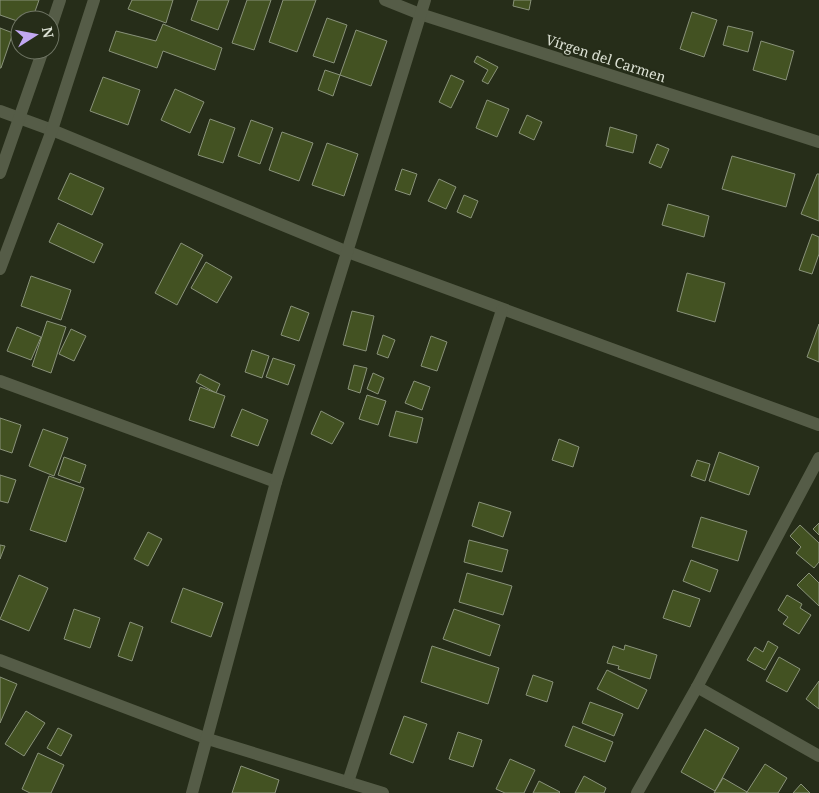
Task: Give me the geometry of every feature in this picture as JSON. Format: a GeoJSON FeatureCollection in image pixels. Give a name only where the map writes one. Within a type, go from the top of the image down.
{"type":"FeatureCollection","features":[{"type":"Feature","properties":{"kind":"street"},"geometry":{"type":"LineString","coordinates":[[0,269],[52,130],[94,0]]}},
{"type":"Feature","properties":{"kind":"street","name":"Vírgen del Carmen"},"geometry":{"type":"LineString","coordinates":[[385,0],[420,14],[819,142]]}},
{"type":"Feature","properties":{"kind":"street"},"geometry":{"type":"LineString","coordinates":[[192,793],[276,482],[425,0]]}},
{"type":"Feature","properties":{"kind":"street"},"geometry":{"type":"LineString","coordinates":[[0,173],[21,119],[40,60]]}},
{"type":"Feature","properties":{"kind":"street"},"geometry":{"type":"LineString","coordinates":[[0,111],[52,130],[348,252],[819,425]]}},
{"type":"Feature","properties":{"kind":"street"},"geometry":{"type":"LineString","coordinates":[[348,782],[502,310]]}},
{"type":"Feature","properties":{"kind":"street"},"geometry":{"type":"LineString","coordinates":[[0,381],[276,482]]}},
{"type":"Feature","properties":{"kind":"street"},"geometry":{"type":"LineString","coordinates":[[637,793],[697,687],[819,458]]}},
{"type":"Feature","properties":{"kind":"street"},"geometry":{"type":"LineString","coordinates":[[0,660],[208,739],[384,793]]}},
{"type":"Feature","properties":{"kind":"street"},"geometry":{"type":"LineString","coordinates":[[697,687],[819,756]]}},
{"type":"Feature","properties":{"kind":"building"},"geometry":{"type":"Polygon","coordinates":[[[0,0],[39,0],[36,10],[10,10],[10,18],[0,15],[0,0]]]}},
{"type":"Feature","properties":{"kind":"building"},"geometry":{"type":"Polygon","coordinates":[[[132,0],[173,0],[166,23],[128,9],[132,0]]]}},
{"type":"Feature","properties":{"kind":"building"},"geometry":{"type":"Polygon","coordinates":[[[198,0],[229,0],[218,30],[191,20],[198,0]]]}},
{"type":"Feature","properties":{"kind":"building"},"geometry":{"type":"Polygon","coordinates":[[[247,0],[271,0],[254,50],[232,43],[247,0]]]}},
{"type":"Feature","properties":{"kind":"building"},"geometry":{"type":"Polygon","coordinates":[[[283,0],[316,0],[297,52],[269,42],[283,0]]]}},
{"type":"Feature","properties":{"kind":"building"},"geometry":{"type":"Polygon","coordinates":[[[514,0],[531,0],[529,10],[513,6],[514,0]]]}},
{"type":"Feature","properties":{"kind":"building"},"geometry":{"type":"Polygon","coordinates":[[[692,12],[717,20],[704,57],[680,49],[692,12]]]}},
{"type":"Feature","properties":{"kind":"building"},"geometry":{"type":"Polygon","coordinates":[[[327,18],[347,25],[334,63],[313,56],[327,18]]]}},
{"type":"Feature","properties":{"kind":"building"},"geometry":{"type":"Polygon","coordinates":[[[163,24],[222,48],[215,70],[163,51],[157,68],[109,51],[116,31],[156,41],[163,24]]]}},
{"type":"Feature","properties":{"kind":"building"},"geometry":{"type":"Polygon","coordinates":[[[728,26],[753,32],[748,52],[723,45],[728,26]]]}},
{"type":"Feature","properties":{"kind":"building"},"geometry":{"type":"Polygon","coordinates":[[[0,28],[10,32],[10,42],[0,68],[0,28]]]}},
{"type":"Feature","properties":{"kind":"building"},"geometry":{"type":"Polygon","coordinates":[[[356,30],[387,41],[371,86],[340,75],[356,30]]]}},
{"type":"Feature","properties":{"kind":"building"},"geometry":{"type":"Polygon","coordinates":[[[761,41],[794,51],[786,80],[753,70],[761,41]]]}},
{"type":"Feature","properties":{"kind":"building"},"geometry":{"type":"Polygon","coordinates":[[[477,56],[498,67],[488,84],[482,81],[488,70],[474,62],[477,56]]]}},
{"type":"Feature","properties":{"kind":"building"},"geometry":{"type":"Polygon","coordinates":[[[325,70],[340,75],[333,96],[318,90],[325,70]]]}},
{"type":"Feature","properties":{"kind":"building"},"geometry":{"type":"Polygon","coordinates":[[[451,75],[464,81],[451,108],[439,102],[451,75]]]}},
{"type":"Feature","properties":{"kind":"building"},"geometry":{"type":"Polygon","coordinates":[[[103,77],[140,90],[128,125],[90,111],[103,77]]]}},
{"type":"Feature","properties":{"kind":"building"},"geometry":{"type":"Polygon","coordinates":[[[175,89],[204,102],[190,133],[161,120],[175,89]]]}},
{"type":"Feature","properties":{"kind":"building"},"geometry":{"type":"Polygon","coordinates":[[[487,100],[509,109],[497,137],[476,128],[487,100]]]}},
{"type":"Feature","properties":{"kind":"building"},"geometry":{"type":"Polygon","coordinates":[[[527,115],[542,122],[534,140],[519,133],[527,115]]]}},
{"type":"Feature","properties":{"kind":"building"},"geometry":{"type":"Polygon","coordinates":[[[210,119],[235,128],[223,163],[198,155],[210,119]]]}},
{"type":"Feature","properties":{"kind":"building"},"geometry":{"type":"Polygon","coordinates":[[[251,120],[273,128],[260,164],[238,156],[251,120]]]}},
{"type":"Feature","properties":{"kind":"building"},"geometry":{"type":"Polygon","coordinates":[[[610,127],[637,135],[633,153],[606,146],[610,127]]]}},
{"type":"Feature","properties":{"kind":"building"},"geometry":{"type":"Polygon","coordinates":[[[282,132],[313,143],[299,181],[269,170],[282,132]]]}},
{"type":"Feature","properties":{"kind":"building"},"geometry":{"type":"Polygon","coordinates":[[[327,143],[358,154],[344,196],[312,185],[327,143]]]}},
{"type":"Feature","properties":{"kind":"building"},"geometry":{"type":"Polygon","coordinates":[[[657,144],[669,149],[661,168],[649,163],[657,144]]]}},
{"type":"Feature","properties":{"kind":"building"},"geometry":{"type":"Polygon","coordinates":[[[732,156],[795,174],[786,207],[722,189],[732,156]]]}},
{"type":"Feature","properties":{"kind":"building"},"geometry":{"type":"Polygon","coordinates":[[[402,169],[417,174],[410,195],[395,190],[402,169]]]}},
{"type":"Feature","properties":{"kind":"building"},"geometry":{"type":"Polygon","coordinates":[[[70,173],[104,188],[92,215],[58,199],[70,173]]]}},
{"type":"Feature","properties":{"kind":"building"},"geometry":{"type":"Polygon","coordinates":[[[817,174],[819,174],[819,221],[801,214],[817,174]]]}},
{"type":"Feature","properties":{"kind":"building"},"geometry":{"type":"Polygon","coordinates":[[[439,179],[456,187],[446,209],[428,201],[439,179]]]}},
{"type":"Feature","properties":{"kind":"building"},"geometry":{"type":"Polygon","coordinates":[[[464,195],[478,201],[471,218],[457,212],[464,195]]]}},
{"type":"Feature","properties":{"kind":"building"},"geometry":{"type":"Polygon","coordinates":[[[668,204],[709,216],[704,237],[662,225],[668,204]]]}},
{"type":"Feature","properties":{"kind":"building"},"geometry":{"type":"Polygon","coordinates":[[[58,223],[103,244],[94,263],[49,242],[58,223]]]}},
{"type":"Feature","properties":{"kind":"building"},"geometry":{"type":"Polygon","coordinates":[[[812,234],[819,237],[819,254],[812,274],[799,270],[812,234]]]}},
{"type":"Feature","properties":{"kind":"building"},"geometry":{"type":"Polygon","coordinates":[[[181,243],[203,255],[177,305],[155,293],[181,243]]]}},
{"type":"Feature","properties":{"kind":"building"},"geometry":{"type":"Polygon","coordinates":[[[206,262],[232,277],[217,303],[191,288],[206,262]]]}},
{"type":"Feature","properties":{"kind":"building"},"geometry":{"type":"Polygon","coordinates":[[[687,273],[725,283],[715,322],[677,311],[687,273]]]}},
{"type":"Feature","properties":{"kind":"building"},"geometry":{"type":"Polygon","coordinates":[[[31,276],[71,290],[61,320],[21,306],[31,276]]]}},
{"type":"Feature","properties":{"kind":"building"},"geometry":{"type":"Polygon","coordinates":[[[291,306],[309,313],[299,341],[281,335],[291,306]]]}},
{"type":"Feature","properties":{"kind":"building"},"geometry":{"type":"Polygon","coordinates":[[[352,311],[374,316],[366,351],[343,345],[352,311]]]}},
{"type":"Feature","properties":{"kind":"building"},"geometry":{"type":"Polygon","coordinates":[[[47,321],[66,327],[51,373],[32,366],[47,321]]]}},
{"type":"Feature","properties":{"kind":"building"},"geometry":{"type":"Polygon","coordinates":[[[819,324],[819,362],[807,357],[819,324]]]}},
{"type":"Feature","properties":{"kind":"building"},"geometry":{"type":"Polygon","coordinates":[[[17,327],[41,337],[31,360],[7,351],[17,327]]]}},
{"type":"Feature","properties":{"kind":"building"},"geometry":{"type":"Polygon","coordinates":[[[71,329],[86,336],[74,361],[59,354],[71,329]]]}},
{"type":"Feature","properties":{"kind":"building"},"geometry":{"type":"Polygon","coordinates":[[[383,335],[395,340],[388,358],[377,354],[383,335]]]}},
{"type":"Feature","properties":{"kind":"building"},"geometry":{"type":"Polygon","coordinates":[[[431,336],[447,342],[437,371],[421,366],[431,336]]]}},
{"type":"Feature","properties":{"kind":"building"},"geometry":{"type":"Polygon","coordinates":[[[252,350],[269,356],[262,378],[245,372],[252,350]]]}},
{"type":"Feature","properties":{"kind":"building"},"geometry":{"type":"Polygon","coordinates":[[[273,358],[295,365],[288,385],[266,377],[273,358]]]}},
{"type":"Feature","properties":{"kind":"building"},"geometry":{"type":"Polygon","coordinates":[[[354,365],[367,368],[360,393],[348,389],[354,365]]]}},
{"type":"Feature","properties":{"kind":"building"},"geometry":{"type":"Polygon","coordinates":[[[373,373],[384,378],[378,394],[367,389],[373,373]]]}},
{"type":"Feature","properties":{"kind":"building"},"geometry":{"type":"Polygon","coordinates":[[[200,374],[220,384],[216,393],[196,382],[200,374]]]}},
{"type":"Feature","properties":{"kind":"building"},"geometry":{"type":"Polygon","coordinates":[[[414,381],[430,387],[422,410],[405,403],[414,381]]]}},
{"type":"Feature","properties":{"kind":"building"},"geometry":{"type":"Polygon","coordinates":[[[200,387],[225,396],[214,428],[189,420],[200,387]]]}},
{"type":"Feature","properties":{"kind":"building"},"geometry":{"type":"Polygon","coordinates":[[[367,395],[386,401],[378,425],[359,419],[367,395]]]}},
{"type":"Feature","properties":{"kind":"building"},"geometry":{"type":"Polygon","coordinates":[[[242,409],[268,420],[258,446],[231,436],[242,409]]]}},
{"type":"Feature","properties":{"kind":"building"},"geometry":{"type":"Polygon","coordinates":[[[321,411],[344,423],[332,444],[311,434],[321,411]]]}},
{"type":"Feature","properties":{"kind":"building"},"geometry":{"type":"Polygon","coordinates":[[[396,411],[423,418],[417,443],[389,436],[396,411]]]}},
{"type":"Feature","properties":{"kind":"building"},"geometry":{"type":"Polygon","coordinates":[[[0,418],[21,425],[12,453],[0,449],[0,418]]]}},
{"type":"Feature","properties":{"kind":"building"},"geometry":{"type":"Polygon","coordinates":[[[43,429],[68,438],[54,476],[29,466],[43,429]]]}},
{"type":"Feature","properties":{"kind":"building"},"geometry":{"type":"Polygon","coordinates":[[[559,439],[579,447],[573,467],[552,460],[559,439]]]}},
{"type":"Feature","properties":{"kind":"building"},"geometry":{"type":"Polygon","coordinates":[[[719,452],[759,467],[749,495],[709,481],[719,452]]]}},
{"type":"Feature","properties":{"kind":"building"},"geometry":{"type":"Polygon","coordinates":[[[64,457],[86,465],[80,483],[58,475],[64,457]]]}},
{"type":"Feature","properties":{"kind":"building"},"geometry":{"type":"Polygon","coordinates":[[[697,460],[710,464],[705,481],[691,476],[697,460]]]}},
{"type":"Feature","properties":{"kind":"building"},"geometry":{"type":"Polygon","coordinates":[[[0,475],[16,480],[8,503],[0,501],[0,475]]]}},
{"type":"Feature","properties":{"kind":"building"},"geometry":{"type":"Polygon","coordinates":[[[49,476],[84,488],[66,542],[30,530],[49,476]]]}},
{"type":"Feature","properties":{"kind":"building"},"geometry":{"type":"Polygon","coordinates":[[[479,502],[511,512],[503,537],[472,526],[479,502]]]}},
{"type":"Feature","properties":{"kind":"building"},"geometry":{"type":"Polygon","coordinates":[[[701,517],[747,531],[738,561],[692,547],[701,517]]]}},
{"type":"Feature","properties":{"kind":"building"},"geometry":{"type":"Polygon","coordinates":[[[819,523],[819,535],[813,529],[819,523]]]}},
{"type":"Feature","properties":{"kind":"building"},"geometry":{"type":"Polygon","coordinates":[[[800,525],[819,543],[819,562],[814,568],[796,553],[801,547],[790,536],[800,525]]]}},
{"type":"Feature","properties":{"kind":"building"},"geometry":{"type":"Polygon","coordinates":[[[148,532],[162,539],[148,566],[134,559],[148,532]]]}},
{"type":"Feature","properties":{"kind":"building"},"geometry":{"type":"Polygon","coordinates":[[[469,540],[508,550],[502,572],[464,562],[469,540]]]}},
{"type":"Feature","properties":{"kind":"building"},"geometry":{"type":"Polygon","coordinates":[[[0,545],[5,546],[0,559],[0,545]]]}},
{"type":"Feature","properties":{"kind":"building"},"geometry":{"type":"Polygon","coordinates":[[[691,560],[718,570],[710,592],[683,581],[691,560]]]}},
{"type":"Feature","properties":{"kind":"building"},"geometry":{"type":"Polygon","coordinates":[[[467,573],[512,586],[503,615],[459,602],[467,573]]]}},
{"type":"Feature","properties":{"kind":"building"},"geometry":{"type":"Polygon","coordinates":[[[809,573],[819,583],[819,606],[797,585],[809,573]]]}},
{"type":"Feature","properties":{"kind":"building"},"geometry":{"type":"Polygon","coordinates":[[[19,575],[48,588],[29,631],[0,619],[19,575]]]}},
{"type":"Feature","properties":{"kind":"building"},"geometry":{"type":"Polygon","coordinates":[[[183,588],[223,603],[211,637],[171,622],[183,588]]]}},
{"type":"Feature","properties":{"kind":"building"},"geometry":{"type":"Polygon","coordinates":[[[673,590],[700,599],[690,627],[663,618],[673,590]]]}},
{"type":"Feature","properties":{"kind":"building"},"geometry":{"type":"Polygon","coordinates":[[[787,595],[802,604],[800,608],[811,615],[799,634],[783,624],[788,617],[778,610],[787,595]]]}},
{"type":"Feature","properties":{"kind":"building"},"geometry":{"type":"Polygon","coordinates":[[[74,609],[100,618],[90,648],[64,639],[74,609]]]}},
{"type":"Feature","properties":{"kind":"building"},"geometry":{"type":"Polygon","coordinates":[[[454,609],[500,625],[490,656],[443,639],[454,609]]]}},
{"type":"Feature","properties":{"kind":"building"},"geometry":{"type":"Polygon","coordinates":[[[130,622],[143,627],[132,661],[118,656],[130,622]]]}},
{"type":"Feature","properties":{"kind":"building"},"geometry":{"type":"Polygon","coordinates":[[[768,641],[778,647],[765,670],[747,660],[755,647],[763,652],[768,641]]]}},
{"type":"Feature","properties":{"kind":"building"},"geometry":{"type":"Polygon","coordinates":[[[625,645],[657,655],[650,679],[618,669],[619,666],[607,663],[613,646],[624,650],[625,645]]]}},
{"type":"Feature","properties":{"kind":"building"},"geometry":{"type":"Polygon","coordinates":[[[432,646],[499,668],[488,704],[421,682],[432,646]]]}},
{"type":"Feature","properties":{"kind":"building"},"geometry":{"type":"Polygon","coordinates":[[[779,657],[800,669],[787,692],[766,681],[779,657]]]}},
{"type":"Feature","properties":{"kind":"building"},"geometry":{"type":"Polygon","coordinates":[[[607,670],[647,690],[638,709],[597,689],[607,670]]]}},
{"type":"Feature","properties":{"kind":"building"},"geometry":{"type":"Polygon","coordinates":[[[533,675],[553,682],[547,702],[526,695],[533,675]]]}},
{"type":"Feature","properties":{"kind":"building"},"geometry":{"type":"Polygon","coordinates":[[[0,677],[17,684],[0,723],[0,677]]]}},
{"type":"Feature","properties":{"kind":"building"},"geometry":{"type":"Polygon","coordinates":[[[819,681],[819,709],[806,699],[819,681]]]}},
{"type":"Feature","properties":{"kind":"building"},"geometry":{"type":"Polygon","coordinates":[[[590,702],[623,714],[614,736],[582,723],[590,702]]]}},
{"type":"Feature","properties":{"kind":"building"},"geometry":{"type":"Polygon","coordinates":[[[26,711],[45,723],[24,756],[5,744],[26,711]]]}},
{"type":"Feature","properties":{"kind":"building"},"geometry":{"type":"Polygon","coordinates":[[[404,716],[427,724],[413,763],[390,754],[404,716]]]}},
{"type":"Feature","properties":{"kind":"building"},"geometry":{"type":"Polygon","coordinates":[[[573,726],[613,742],[605,762],[565,746],[573,726]]]}},
{"type":"Feature","properties":{"kind":"building"},"geometry":{"type":"Polygon","coordinates":[[[58,728],[72,735],[61,756],[47,748],[58,728]]]}},
{"type":"Feature","properties":{"kind":"building"},"geometry":{"type":"Polygon","coordinates":[[[705,729],[739,748],[715,791],[681,772],[705,729]]]}},
{"type":"Feature","properties":{"kind":"building"},"geometry":{"type":"Polygon","coordinates":[[[458,732],[482,740],[473,767],[449,759],[458,732]]]}},
{"type":"Feature","properties":{"kind":"building"},"geometry":{"type":"Polygon","coordinates":[[[38,753],[64,765],[51,793],[30,793],[22,789],[38,753]]]}},
{"type":"Feature","properties":{"kind":"building"},"geometry":{"type":"Polygon","coordinates":[[[510,759],[535,770],[524,793],[505,793],[496,789],[510,759]]]}},
{"type":"Feature","properties":{"kind":"building"},"geometry":{"type":"Polygon","coordinates":[[[765,764],[787,778],[778,793],[747,792],[765,764]]]}},
{"type":"Feature","properties":{"kind":"building"},"geometry":{"type":"Polygon","coordinates":[[[241,766],[279,780],[275,793],[232,793],[241,766]]]}},
{"type":"Feature","properties":{"kind":"building"},"geometry":{"type":"Polygon","coordinates":[[[584,776],[606,788],[604,793],[575,793],[584,776]]]}},
{"type":"Feature","properties":{"kind":"building"},"geometry":{"type":"Polygon","coordinates":[[[723,778],[747,792],[714,793],[723,778]]]}},
{"type":"Feature","properties":{"kind":"building"},"geometry":{"type":"Polygon","coordinates":[[[539,781],[560,792],[533,793],[539,781]]]}},
{"type":"Feature","properties":{"kind":"building"},"geometry":{"type":"Polygon","coordinates":[[[801,784],[810,793],[793,793],[801,784]]]}}]}
